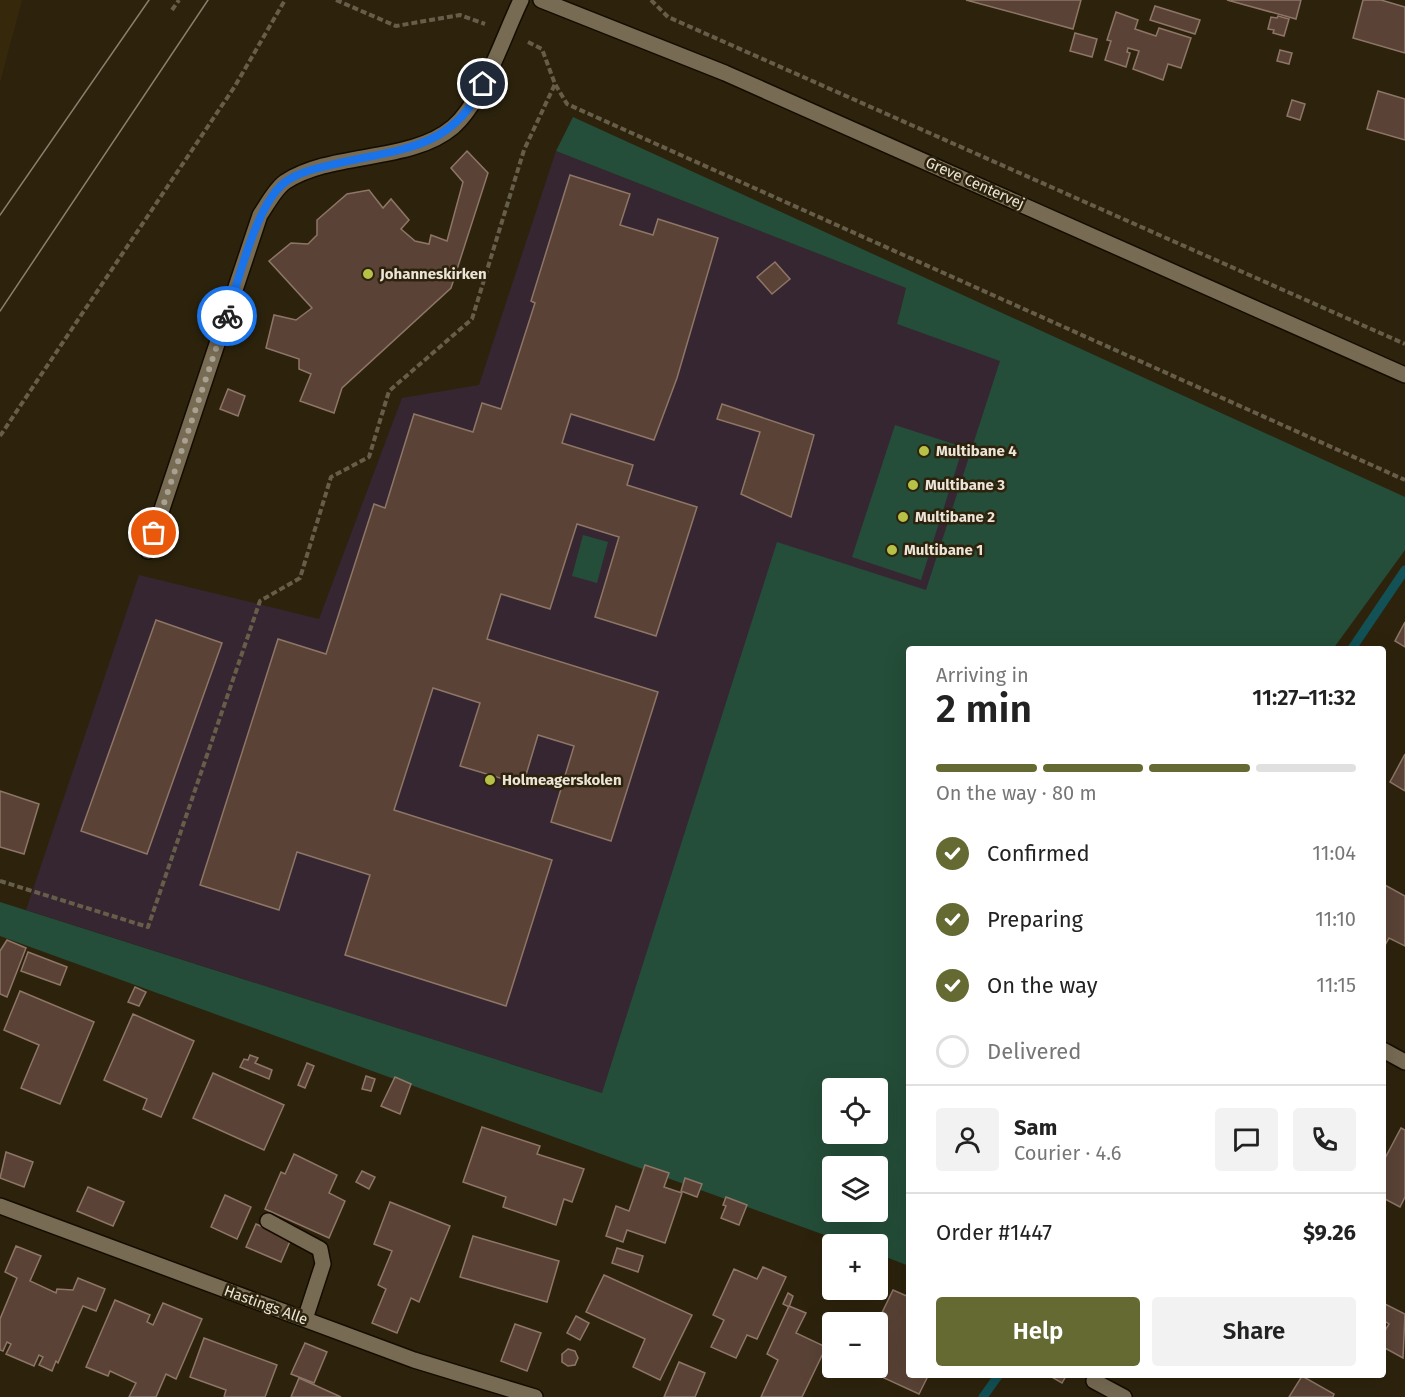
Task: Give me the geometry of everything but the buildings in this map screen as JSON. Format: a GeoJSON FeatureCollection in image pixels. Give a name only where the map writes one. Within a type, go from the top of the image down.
{"type":"FeatureCollection","features":[{"type":"Feature","properties":{"kind":"street"},"geometry":{"type":"LineString","coordinates":[[148,551],[260,215],[283,183],[311,169],[426,143],[452,128],[473,105],[521,0]]}},
{"type":"Feature","properties":{"kind":"street","name":"Greve Centervej"},"geometry":{"type":"LineString","coordinates":[[541,0],[725,73],[1405,375]]}},
{"type":"Feature","properties":{"kind":"street"},"geometry":{"type":"LineString","coordinates":[[1386,1052],[1405,1062]]}},
{"type":"Feature","properties":{"kind":"street","name":"Hastings Alle"},"geometry":{"type":"LineString","coordinates":[[0,1206],[414,1360],[535,1397]]}},
{"type":"Feature","properties":{"kind":"street"},"geometry":{"type":"LineString","coordinates":[[268,1221],[320,1249],[323,1264],[305,1319]]}},
{"type":"Feature","properties":{"kind":"street"},"geometry":{"type":"LineString","coordinates":[[1094,1380],[1124,1397]]}},
{"type":"Feature","properties":{"kind":"path"},"geometry":{"type":"LineString","coordinates":[[172,10],[179,0]]}},
{"type":"Feature","properties":{"kind":"path"},"geometry":{"type":"LineString","coordinates":[[0,436],[235,87],[285,0]]}},
{"type":"Feature","properties":{"kind":"path"},"geometry":{"type":"LineString","coordinates":[[336,0],[396,26],[460,15],[506,31],[542,49],[555,84],[567,104],[1405,480]]}},
{"type":"Feature","properties":{"kind":"path"},"geometry":{"type":"LineString","coordinates":[[651,0],[668,17],[1405,344]]}},
{"type":"Feature","properties":{"kind":"path"},"geometry":{"type":"LineString","coordinates":[[0,881],[148,927],[261,601],[300,578],[331,477],[369,457],[389,391],[472,320],[524,150],[555,84]]}},
{"type":"Feature","properties":{"kind":"shaded area"},"geometry":{"type":"Polygon","coordinates":[[[0,0],[22,0],[0,83],[0,0]]]}},
{"type":"Feature","properties":{"kind":"shaded area","name":"Holmeagerskolen"},"geometry":{"type":"Polygon","coordinates":[[[556,151],[906,288],[897,324],[1001,360],[910,646],[906,646],[906,700],[883,1078],[822,1078],[822,1144],[879,1144],[879,1156],[822,1156],[822,1163],[26,910],[139,575],[319,619],[402,398],[479,385],[556,151]]]}},
{"type":"Feature","properties":{"kind":"green space"},"geometry":{"type":"Polygon","coordinates":[[[573,117],[1405,497],[1405,550],[1335,646],[906,646],[906,1265],[888,1258],[888,1234],[822,1234],[0,936],[0,902],[602,1093],[777,542],[926,590],[1000,361],[897,324],[906,288],[556,151],[573,117]]]}},
{"type":"Feature","properties":{"kind":"green space"},"geometry":{"type":"Polygon","coordinates":[[[895,425],[963,447],[921,580],[852,557],[895,425]]]}},
{"type":"Feature","properties":{"kind":"green space"},"geometry":{"type":"Polygon","coordinates":[[[583,535],[608,542],[597,583],[572,576],[583,535]]]}},
{"type":"Feature","properties":{"kind":"waterway"},"geometry":{"type":"LineString","coordinates":[[1354,646],[1405,570]]}},
{"type":"Feature","properties":{"kind":"waterway"},"geometry":{"type":"LineString","coordinates":[[983,1397],[997,1378]]}},
{"type":"Feature","properties":{"kind":"tram line"},"geometry":{"type":"LineString","coordinates":[[0,215],[149,0]]}},
{"type":"Feature","properties":{"kind":"tram line"},"geometry":{"type":"LineString","coordinates":[[0,311],[208,0]]}},
{"type":"Feature","properties":{"kind":"way so far"},"geometry":{"type":"LineString","coordinates":[[154,533],[227,316]]}},
{"type":"Feature","properties":{"kind":"place","name":"Johanneskirken"},"geometry":{"type":"Point","coordinates":[368,274]}},
{"type":"Feature","properties":{"kind":"place","name":"Multibane 4"},"geometry":{"type":"Point","coordinates":[924,451]}},
{"type":"Feature","properties":{"kind":"place","name":"Multibane 3"},"geometry":{"type":"Point","coordinates":[913,485]}},
{"type":"Feature","properties":{"kind":"place","name":"Multibane 2"},"geometry":{"type":"Point","coordinates":[903,517]}},
{"type":"Feature","properties":{"kind":"place","name":"Multibane 1"},"geometry":{"type":"Point","coordinates":[892,550]}},
{"type":"Feature","properties":{"kind":"place","name":"Holmeagerskolen"},"geometry":{"type":"Point","coordinates":[490,780]}},
{"type":"Feature","properties":{"kind":"route"},"geometry":{"type":"LineString","coordinates":[[227,316],[260,215],[283,183],[311,169],[426,143],[452,128],[473,105],[483,84]]}}]}
